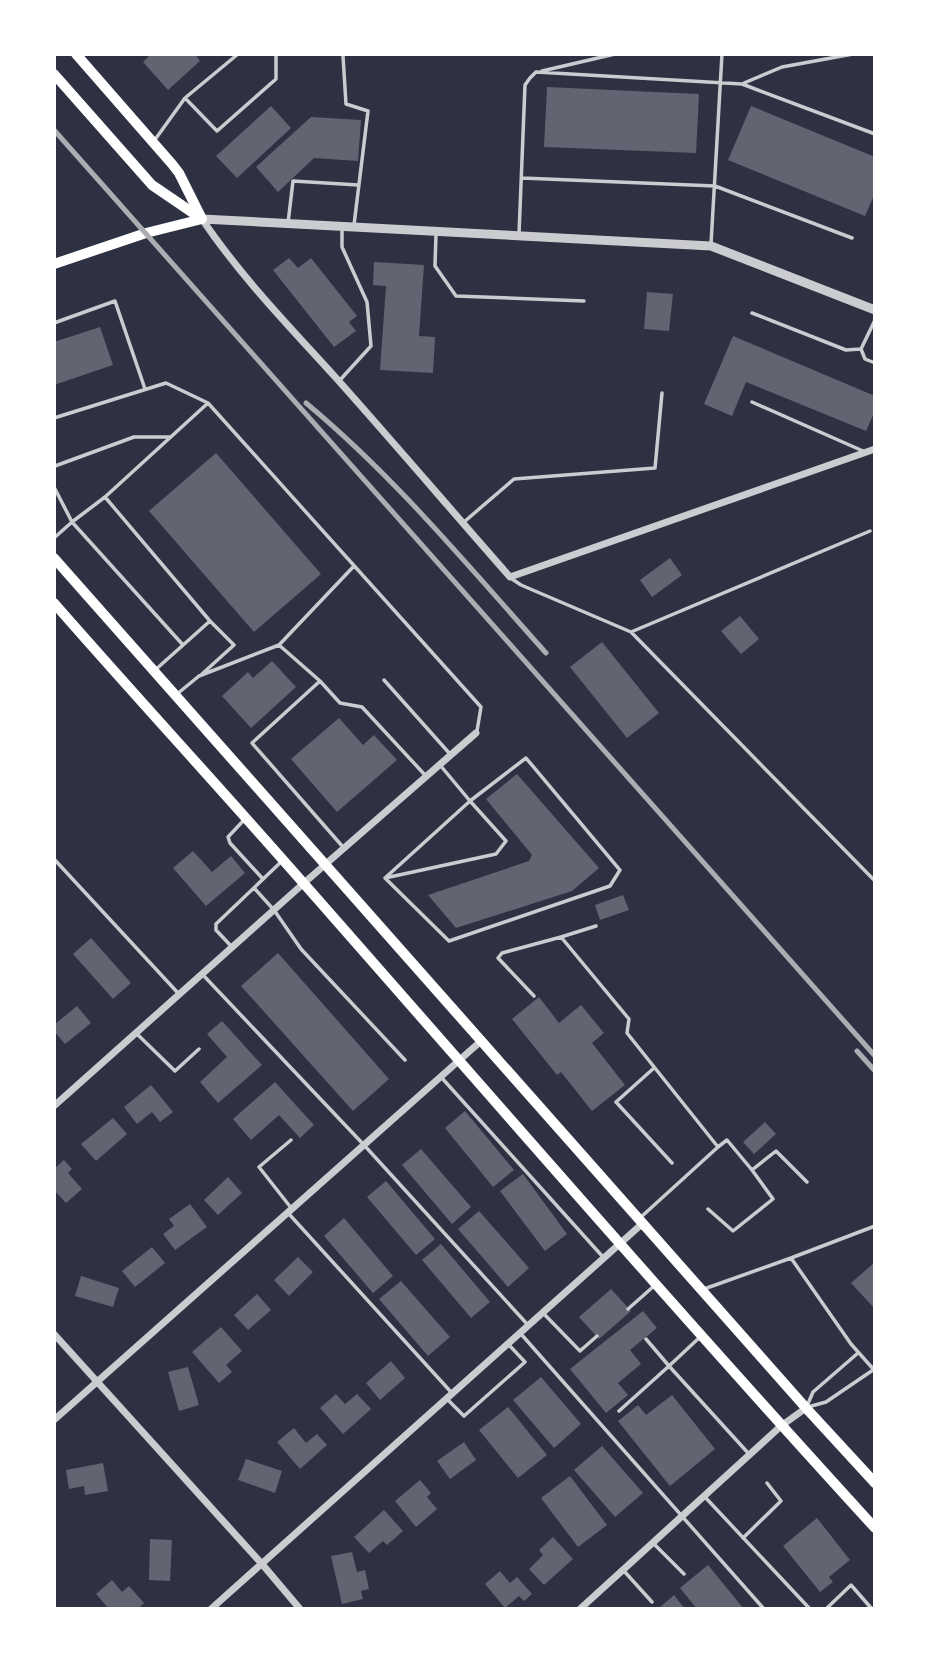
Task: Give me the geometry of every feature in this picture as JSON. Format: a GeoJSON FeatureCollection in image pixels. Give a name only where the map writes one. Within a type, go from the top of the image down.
{"type":"FeatureCollection","features":[{"type":"Feature","properties":{"kind":"main road"},"geometry":{"type":"LineString","coordinates":[[76,54],[179,173],[202,219]]}},
{"type":"Feature","properties":{"kind":"main road"},"geometry":{"type":"LineString","coordinates":[[54,74],[152,185],[202,219]]}},
{"type":"Feature","properties":{"kind":"main road"},"geometry":{"type":"LineString","coordinates":[[54,264],[146,233],[202,219]]}},
{"type":"Feature","properties":{"kind":"main road"},"geometry":{"type":"LineString","coordinates":[[54,558],[806,1408],[869,1470],[875,1483]]}},
{"type":"Feature","properties":{"kind":"main road"},"geometry":{"type":"LineString","coordinates":[[54,603],[304,883],[701,1336],[875,1528]]}},
{"type":"Feature","properties":{"kind":"street"},"geometry":{"type":"LineString","coordinates":[[202,219],[711,246],[875,310]]}},
{"type":"Feature","properties":{"kind":"street"},"geometry":{"type":"LineString","coordinates":[[202,219],[252,286],[510,577],[875,449]]}},
{"type":"Feature","properties":{"kind":"street"},"geometry":{"type":"LineString","coordinates":[[54,1106],[477,733]]}},
{"type":"Feature","properties":{"kind":"street"},"geometry":{"type":"LineString","coordinates":[[54,1420],[481,1041]]}},
{"type":"Feature","properties":{"kind":"street"},"geometry":{"type":"LineString","coordinates":[[211,1609],[641,1221]]}},
{"type":"Feature","properties":{"kind":"street"},"geometry":{"type":"LineString","coordinates":[[54,1334],[300,1609]]}},
{"type":"Feature","properties":{"kind":"street"},"geometry":{"type":"LineString","coordinates":[[580,1609],[749,1454],[806,1408]]}},
{"type":"Feature","properties":{"kind":"lane"},"geometry":{"type":"LineString","coordinates":[[153,142],[185,98],[238,54]]}},
{"type":"Feature","properties":{"kind":"lane"},"geometry":{"type":"LineString","coordinates":[[185,98],[217,131],[276,79],[276,54]]}},
{"type":"Feature","properties":{"kind":"lane"},"geometry":{"type":"LineString","coordinates":[[519,236],[525,85],[536,72],[615,54]]}},
{"type":"Feature","properties":{"kind":"lane"},"geometry":{"type":"LineString","coordinates":[[711,246],[722,54]]}},
{"type":"Feature","properties":{"kind":"lane"},"geometry":{"type":"LineString","coordinates":[[742,84],[782,67],[853,54]]}},
{"type":"Feature","properties":{"kind":"lane"},"geometry":{"type":"LineString","coordinates":[[343,56],[346,104],[368,111],[354,228]]}},
{"type":"Feature","properties":{"kind":"lane"},"geometry":{"type":"LineString","coordinates":[[536,72],[742,84],[875,134]]}},
{"type":"Feature","properties":{"kind":"lane"},"geometry":{"type":"LineString","coordinates":[[522,178],[715,186],[852,238]]}},
{"type":"Feature","properties":{"kind":"lane"},"geometry":{"type":"LineString","coordinates":[[287,224],[293,181],[358,185]]}},
{"type":"Feature","properties":{"kind":"lane"},"geometry":{"type":"LineString","coordinates":[[338,381],[371,346],[367,302],[342,247],[342,227]]}},
{"type":"Feature","properties":{"kind":"lane"},"geometry":{"type":"LineString","coordinates":[[436,232],[435,267],[456,296],[584,301]]}},
{"type":"Feature","properties":{"kind":"lane"},"geometry":{"type":"LineString","coordinates":[[54,323],[114,301],[145,389]]}},
{"type":"Feature","properties":{"kind":"lane"},"geometry":{"type":"LineString","coordinates":[[751,313],[846,350],[861,349]]}},
{"type":"Feature","properties":{"kind":"lane"},"geometry":{"type":"LineString","coordinates":[[875,320],[861,349],[865,359],[875,363]]}},
{"type":"Feature","properties":{"kind":"lane"},"geometry":{"type":"LineString","coordinates":[[54,418],[166,383],[208,403],[481,707],[477,733]]}},
{"type":"Feature","properties":{"kind":"lane"},"geometry":{"type":"LineString","coordinates":[[463,523],[514,479],[655,468],[663,393]]}},
{"type":"Feature","properties":{"kind":"lane"},"geometry":{"type":"LineString","coordinates":[[752,402],[866,452]]}},
{"type":"Feature","properties":{"kind":"lane"},"geometry":{"type":"LineString","coordinates":[[54,538],[105,497],[208,403]]}},
{"type":"Feature","properties":{"kind":"lane"},"geometry":{"type":"LineString","coordinates":[[54,469],[134,437],[171,437]]}},
{"type":"Feature","properties":{"kind":"lane"},"geometry":{"type":"LineString","coordinates":[[54,487],[72,522],[183,645]]}},
{"type":"Feature","properties":{"kind":"lane"},"geometry":{"type":"LineString","coordinates":[[105,497],[210,621],[234,645],[176,695]]}},
{"type":"Feature","properties":{"kind":"lane"},"geometry":{"type":"LineString","coordinates":[[631,632],[870,531]]}},
{"type":"Feature","properties":{"kind":"lane"},"geometry":{"type":"LineString","coordinates":[[199,676],[279,645],[354,566]]}},
{"type":"Feature","properties":{"kind":"lane"},"geometry":{"type":"LineString","coordinates":[[510,577],[521,585],[631,632],[875,881]]}},
{"type":"Feature","properties":{"kind":"lane"},"geometry":{"type":"LineString","coordinates":[[154,671],[210,621]]}},
{"type":"Feature","properties":{"kind":"lane"},"geometry":{"type":"LineString","coordinates":[[279,645],[320,681],[340,703],[362,707],[427,777]]}},
{"type":"Feature","properties":{"kind":"lane"},"geometry":{"type":"LineString","coordinates":[[384,680],[451,756]]}},
{"type":"Feature","properties":{"kind":"lane"},"geometry":{"type":"LineString","coordinates":[[320,681],[252,743],[344,849]]}},
{"type":"Feature","properties":{"kind":"lane"},"geometry":{"type":"LineString","coordinates":[[526,758],[620,870],[610,886],[449,941],[385,878],[470,800],[526,758]]}},
{"type":"Feature","properties":{"kind":"lane"},"geometry":{"type":"LineString","coordinates":[[385,878],[496,853],[506,841],[440,765]]}},
{"type":"Feature","properties":{"kind":"lane"},"geometry":{"type":"LineString","coordinates":[[245,818],[228,838],[263,879]]}},
{"type":"Feature","properties":{"kind":"lane"},"geometry":{"type":"LineString","coordinates":[[54,859],[180,994]]}},
{"type":"Feature","properties":{"kind":"lane"},"geometry":{"type":"LineString","coordinates":[[232,947],[216,930],[216,924],[283,860]]}},
{"type":"Feature","properties":{"kind":"lane"},"geometry":{"type":"LineString","coordinates":[[254,888],[274,910],[301,949],[405,1060]]}},
{"type":"Feature","properties":{"kind":"lane"},"geometry":{"type":"LineString","coordinates":[[534,996],[498,958],[502,953],[596,926]]}},
{"type":"Feature","properties":{"kind":"lane"},"geometry":{"type":"LineString","coordinates":[[561,937],[629,1019],[627,1033],[718,1147]]}},
{"type":"Feature","properties":{"kind":"lane"},"geometry":{"type":"LineString","coordinates":[[202,974],[528,1325]]}},
{"type":"Feature","properties":{"kind":"lane"},"geometry":{"type":"LineString","coordinates":[[136,1033],[175,1071],[199,1049]]}},
{"type":"Feature","properties":{"kind":"lane"},"geometry":{"type":"LineString","coordinates":[[654,1068],[616,1102],[673,1163]]}},
{"type":"Feature","properties":{"kind":"lane"},"geometry":{"type":"LineString","coordinates":[[440,1076],[603,1257]]}},
{"type":"Feature","properties":{"kind":"lane"},"geometry":{"type":"LineString","coordinates":[[291,1140],[259,1167],[290,1211],[464,1416],[525,1362],[508,1343]]}},
{"type":"Feature","properties":{"kind":"lane"},"geometry":{"type":"LineString","coordinates":[[641,1221],[727,1140],[773,1199],[733,1231],[708,1209]]}},
{"type":"Feature","properties":{"kind":"lane"},"geometry":{"type":"LineString","coordinates":[[752,1170],[776,1150],[807,1182]]}},
{"type":"Feature","properties":{"kind":"lane"},"geometry":{"type":"LineString","coordinates":[[702,1290],[875,1226]]}},
{"type":"Feature","properties":{"kind":"lane"},"geometry":{"type":"LineString","coordinates":[[791,1258],[858,1353],[874,1370],[826,1402],[806,1408]]}},
{"type":"Feature","properties":{"kind":"lane"},"geometry":{"type":"LineString","coordinates":[[628,1308],[656,1284]]}},
{"type":"Feature","properties":{"kind":"lane"},"geometry":{"type":"LineString","coordinates":[[543,1312],[580,1351],[597,1336]]}},
{"type":"Feature","properties":{"kind":"lane"},"geometry":{"type":"LineString","coordinates":[[520,1332],[764,1609]]}},
{"type":"Feature","properties":{"kind":"lane"},"geometry":{"type":"LineString","coordinates":[[619,1411],[701,1336]]}},
{"type":"Feature","properties":{"kind":"lane"},"geometry":{"type":"LineString","coordinates":[[646,1339],[749,1454]]}},
{"type":"Feature","properties":{"kind":"lane"},"geometry":{"type":"LineString","coordinates":[[806,1408],[813,1392],[858,1353]]}},
{"type":"Feature","properties":{"kind":"lane"},"geometry":{"type":"LineString","coordinates":[[743,1538],[781,1501],[767,1483]]}},
{"type":"Feature","properties":{"kind":"lane"},"geometry":{"type":"LineString","coordinates":[[704,1496],[810,1609]]}},
{"type":"Feature","properties":{"kind":"lane"},"geometry":{"type":"LineString","coordinates":[[653,1542],[684,1574]]}},
{"type":"Feature","properties":{"kind":"lane"},"geometry":{"type":"LineString","coordinates":[[622,1570],[652,1602]]}},
{"type":"Feature","properties":{"kind":"lane"},"geometry":{"type":"LineString","coordinates":[[826,1609],[851,1586],[872,1609]]}},
{"type":"Feature","properties":{"kind":"building"},"geometry":{"type":"Polygon","coordinates":[[[151,54],[195,54],[200,61],[168,90],[143,62],[151,54]]]}},
{"type":"Feature","properties":{"kind":"building"},"geometry":{"type":"Polygon","coordinates":[[[547,87],[699,94],[696,153],[544,147],[547,87]]]}},
{"type":"Feature","properties":{"kind":"building"},"geometry":{"type":"Polygon","coordinates":[[[271,106],[291,128],[237,178],[216,156],[271,106]]]}},
{"type":"Feature","properties":{"kind":"building"},"geometry":{"type":"Polygon","coordinates":[[[751,106],[875,157],[875,193],[865,216],[728,160],[751,106]]]}},
{"type":"Feature","properties":{"kind":"building"},"geometry":{"type":"Polygon","coordinates":[[[311,117],[361,120],[358,161],[314,158],[278,192],[256,167],[311,117]]]}},
{"type":"Feature","properties":{"kind":"building"},"geometry":{"type":"Polygon","coordinates":[[[289,258],[298,268],[311,258],[357,316],[349,322],[356,331],[334,347],[273,270],[289,258]]]}},
{"type":"Feature","properties":{"kind":"building"},"geometry":{"type":"Polygon","coordinates":[[[374,262],[424,265],[419,336],[435,337],[433,373],[380,370],[386,286],[373,285],[374,262]]]}},
{"type":"Feature","properties":{"kind":"building"},"geometry":{"type":"Polygon","coordinates":[[[647,292],[673,294],[669,331],[644,329],[647,292]]]}},
{"type":"Feature","properties":{"kind":"building"},"geometry":{"type":"Polygon","coordinates":[[[100,327],[113,365],[54,385],[54,342],[100,327]]]}},
{"type":"Feature","properties":{"kind":"building"},"geometry":{"type":"Polygon","coordinates":[[[733,336],[875,396],[875,411],[866,431],[746,382],[732,416],[704,404],[733,336]]]}},
{"type":"Feature","properties":{"kind":"building"},"geometry":{"type":"Polygon","coordinates":[[[216,453],[321,574],[254,632],[149,511],[216,453]]]}},
{"type":"Feature","properties":{"kind":"building"},"geometry":{"type":"Polygon","coordinates":[[[670,558],[682,575],[652,597],[640,580],[670,558]]]}},
{"type":"Feature","properties":{"kind":"building"},"geometry":{"type":"Polygon","coordinates":[[[740,616],[759,639],[741,654],[721,631],[740,616]]]}},
{"type":"Feature","properties":{"kind":"building"},"geometry":{"type":"Polygon","coordinates":[[[602,642],[659,713],[627,738],[570,667],[602,642]]]}},
{"type":"Feature","properties":{"kind":"building"},"geometry":{"type":"Polygon","coordinates":[[[272,661],[296,687],[251,728],[222,696],[248,672],[253,678],[272,661]]]}},
{"type":"Feature","properties":{"kind":"building"},"geometry":{"type":"Polygon","coordinates":[[[339,718],[363,745],[374,735],[397,760],[337,812],[291,759],[339,718]]]}},
{"type":"Feature","properties":{"kind":"building"},"geometry":{"type":"Polygon","coordinates":[[[517,774],[599,868],[572,891],[456,928],[428,895],[529,861],[532,855],[486,799],[517,774]]]}},
{"type":"Feature","properties":{"kind":"building"},"geometry":{"type":"Polygon","coordinates":[[[193,851],[212,872],[231,856],[245,873],[206,906],[173,868],[193,851]]]}},
{"type":"Feature","properties":{"kind":"building"},"geometry":{"type":"Polygon","coordinates":[[[623,895],[629,910],[600,920],[595,905],[623,895]]]}},
{"type":"Feature","properties":{"kind":"building"},"geometry":{"type":"Polygon","coordinates":[[[91,938],[131,983],[113,999],[73,954],[91,938]]]}},
{"type":"Feature","properties":{"kind":"building"},"geometry":{"type":"Polygon","coordinates":[[[278,953],[389,1079],[353,1111],[241,986],[278,953]]]}},
{"type":"Feature","properties":{"kind":"building"},"geometry":{"type":"Polygon","coordinates":[[[539,997],[559,1023],[581,1005],[604,1033],[592,1043],[625,1085],[592,1111],[561,1072],[557,1075],[512,1019],[539,997]]]}},
{"type":"Feature","properties":{"kind":"building"},"geometry":{"type":"Polygon","coordinates":[[[77,1006],[91,1023],[65,1044],[54,1031],[54,1025],[77,1006]]]}},
{"type":"Feature","properties":{"kind":"building"},"geometry":{"type":"Polygon","coordinates":[[[222,1021],[262,1065],[218,1103],[200,1082],[227,1057],[207,1034],[222,1021]]]}},
{"type":"Feature","properties":{"kind":"building"},"geometry":{"type":"Polygon","coordinates":[[[275,1082],[314,1125],[300,1138],[279,1115],[251,1140],[233,1119],[275,1082]]]}},
{"type":"Feature","properties":{"kind":"building"},"geometry":{"type":"Polygon","coordinates":[[[151,1085],[173,1112],[160,1122],[152,1112],[137,1124],[124,1107],[151,1085]]]}},
{"type":"Feature","properties":{"kind":"building"},"geometry":{"type":"Polygon","coordinates":[[[465,1111],[514,1170],[493,1187],[445,1128],[465,1111]]]}},
{"type":"Feature","properties":{"kind":"building"},"geometry":{"type":"Polygon","coordinates":[[[113,1118],[127,1134],[96,1161],[81,1144],[113,1118]]]}},
{"type":"Feature","properties":{"kind":"building"},"geometry":{"type":"Polygon","coordinates":[[[765,1122],[776,1134],[754,1154],[743,1142],[765,1122]]]}},
{"type":"Feature","properties":{"kind":"building"},"geometry":{"type":"Polygon","coordinates":[[[421,1149],[471,1207],[452,1224],[402,1165],[421,1149]]]}},
{"type":"Feature","properties":{"kind":"building"},"geometry":{"type":"Polygon","coordinates":[[[64,1160],[72,1169],[68,1173],[82,1189],[66,1203],[54,1190],[54,1169],[64,1160]]]}},
{"type":"Feature","properties":{"kind":"building"},"geometry":{"type":"Polygon","coordinates":[[[523,1174],[567,1234],[545,1251],[500,1191],[523,1174]]]}},
{"type":"Feature","properties":{"kind":"building"},"geometry":{"type":"Polygon","coordinates":[[[228,1177],[242,1193],[218,1215],[204,1200],[228,1177]]]}},
{"type":"Feature","properties":{"kind":"building"},"geometry":{"type":"Polygon","coordinates":[[[386,1181],[435,1239],[416,1255],[367,1197],[386,1181]]]}},
{"type":"Feature","properties":{"kind":"building"},"geometry":{"type":"Polygon","coordinates":[[[190,1204],[207,1227],[175,1250],[163,1234],[174,1226],[169,1219],[190,1204]]]}},
{"type":"Feature","properties":{"kind":"building"},"geometry":{"type":"Polygon","coordinates":[[[479,1211],[529,1268],[508,1287],[458,1229],[479,1211]]]}},
{"type":"Feature","properties":{"kind":"building"},"geometry":{"type":"Polygon","coordinates":[[[344,1218],[393,1276],[373,1293],[324,1236],[344,1218]]]}},
{"type":"Feature","properties":{"kind":"building"},"geometry":{"type":"Polygon","coordinates":[[[441,1244],[490,1302],[471,1318],[422,1260],[441,1244]]]}},
{"type":"Feature","properties":{"kind":"building"},"geometry":{"type":"Polygon","coordinates":[[[152,1247],[165,1263],[135,1287],[122,1271],[152,1247]]]}},
{"type":"Feature","properties":{"kind":"building"},"geometry":{"type":"Polygon","coordinates":[[[298,1257],[313,1272],[289,1296],[274,1280],[298,1257]]]}},
{"type":"Feature","properties":{"kind":"building"},"geometry":{"type":"Polygon","coordinates":[[[875,1262],[875,1309],[851,1283],[875,1262]]]}},
{"type":"Feature","properties":{"kind":"building"},"geometry":{"type":"Polygon","coordinates":[[[81,1276],[119,1288],[113,1307],[75,1296],[81,1276]]]}},
{"type":"Feature","properties":{"kind":"building"},"geometry":{"type":"Polygon","coordinates":[[[401,1281],[450,1337],[428,1356],[379,1299],[401,1281]]]}},
{"type":"Feature","properties":{"kind":"building"},"geometry":{"type":"Polygon","coordinates":[[[611,1289],[631,1311],[599,1339],[579,1317],[611,1289]]]}},
{"type":"Feature","properties":{"kind":"building"},"geometry":{"type":"Polygon","coordinates":[[[257,1294],[271,1310],[248,1330],[234,1315],[257,1294]]]}},
{"type":"Feature","properties":{"kind":"building"},"geometry":{"type":"Polygon","coordinates":[[[643,1311],[657,1328],[630,1350],[641,1364],[618,1383],[628,1395],[606,1413],[570,1369],[643,1311]]]}},
{"type":"Feature","properties":{"kind":"building"},"geometry":{"type":"Polygon","coordinates":[[[221,1327],[242,1351],[226,1365],[232,1372],[219,1383],[192,1352],[221,1327]]]}},
{"type":"Feature","properties":{"kind":"building"},"geometry":{"type":"Polygon","coordinates":[[[391,1361],[405,1378],[380,1400],[366,1383],[391,1361]]]}},
{"type":"Feature","properties":{"kind":"building"},"geometry":{"type":"Polygon","coordinates":[[[188,1367],[199,1405],[179,1411],[168,1372],[188,1367]]]}},
{"type":"Feature","properties":{"kind":"building"},"geometry":{"type":"Polygon","coordinates":[[[541,1377],[581,1424],[554,1448],[513,1400],[541,1377]]]}},
{"type":"Feature","properties":{"kind":"building"},"geometry":{"type":"Polygon","coordinates":[[[336,1394],[345,1404],[357,1394],[371,1409],[343,1434],[320,1408],[336,1394]]]}},
{"type":"Feature","properties":{"kind":"building"},"geometry":{"type":"Polygon","coordinates":[[[672,1395],[715,1449],[670,1486],[618,1421],[638,1405],[646,1415],[672,1395]]]}},
{"type":"Feature","properties":{"kind":"building"},"geometry":{"type":"Polygon","coordinates":[[[508,1407],[547,1455],[518,1478],[479,1430],[508,1407]]]}},
{"type":"Feature","properties":{"kind":"building"},"geometry":{"type":"Polygon","coordinates":[[[294,1428],[306,1443],[317,1434],[327,1445],[300,1469],[277,1442],[294,1428]]]}},
{"type":"Feature","properties":{"kind":"building"},"geometry":{"type":"Polygon","coordinates":[[[464,1442],[476,1460],[450,1479],[437,1461],[464,1442]]]}},
{"type":"Feature","properties":{"kind":"building"},"geometry":{"type":"Polygon","coordinates":[[[602,1446],[643,1493],[615,1517],[574,1470],[602,1446]]]}},
{"type":"Feature","properties":{"kind":"building"},"geometry":{"type":"Polygon","coordinates":[[[246,1459],[282,1471],[275,1493],[238,1480],[246,1459]]]}},
{"type":"Feature","properties":{"kind":"building"},"geometry":{"type":"Polygon","coordinates":[[[103,1463],[108,1491],[85,1495],[84,1486],[69,1489],[66,1470],[103,1463]]]}},
{"type":"Feature","properties":{"kind":"building"},"geometry":{"type":"Polygon","coordinates":[[[570,1476],[607,1525],[578,1547],[541,1498],[570,1476]]]}},
{"type":"Feature","properties":{"kind":"building"},"geometry":{"type":"Polygon","coordinates":[[[420,1480],[431,1493],[427,1497],[437,1509],[416,1527],[395,1501],[420,1480]]]}},
{"type":"Feature","properties":{"kind":"building"},"geometry":{"type":"Polygon","coordinates":[[[384,1510],[403,1531],[387,1545],[383,1541],[369,1553],[354,1537],[384,1510]]]}},
{"type":"Feature","properties":{"kind":"building"},"geometry":{"type":"Polygon","coordinates":[[[817,1518],[850,1560],[829,1577],[833,1582],[820,1592],[783,1546],[817,1518]]]}},
{"type":"Feature","properties":{"kind":"building"},"geometry":{"type":"Polygon","coordinates":[[[553,1537],[573,1559],[544,1585],[529,1569],[543,1555],[539,1550],[553,1537]]]}},
{"type":"Feature","properties":{"kind":"building"},"geometry":{"type":"Polygon","coordinates":[[[150,1539],[172,1540],[170,1581],[149,1580],[150,1539]]]}},
{"type":"Feature","properties":{"kind":"building"},"geometry":{"type":"Polygon","coordinates":[[[352,1552],[357,1572],[365,1570],[369,1589],[361,1591],[363,1599],[342,1604],[331,1556],[352,1552]]]}},
{"type":"Feature","properties":{"kind":"building"},"geometry":{"type":"Polygon","coordinates":[[[708,1565],[744,1609],[697,1609],[680,1588],[708,1565]]]}},
{"type":"Feature","properties":{"kind":"building"},"geometry":{"type":"Polygon","coordinates":[[[500,1571],[510,1583],[517,1577],[532,1594],[524,1601],[519,1596],[505,1608],[485,1584],[500,1571]]]}},
{"type":"Feature","properties":{"kind":"building"},"geometry":{"type":"Polygon","coordinates":[[[112,1580],[122,1592],[129,1586],[144,1603],[138,1609],[109,1609],[96,1594],[112,1580]]]}},
{"type":"Feature","properties":{"kind":"building"},"geometry":{"type":"Polygon","coordinates":[[[674,1595],[685,1609],[658,1609],[674,1595]]]}},
{"type":"Feature","properties":{"kind":"railway"},"geometry":{"type":"LineString","coordinates":[[54,130],[875,1056]]}},
{"type":"Feature","properties":{"kind":"railway"},"geometry":{"type":"LineString","coordinates":[[306,403],[339,431],[401,492],[546,653]]}},
{"type":"Feature","properties":{"kind":"railway"},"geometry":{"type":"LineString","coordinates":[[857,1051],[875,1071]]}}]}
